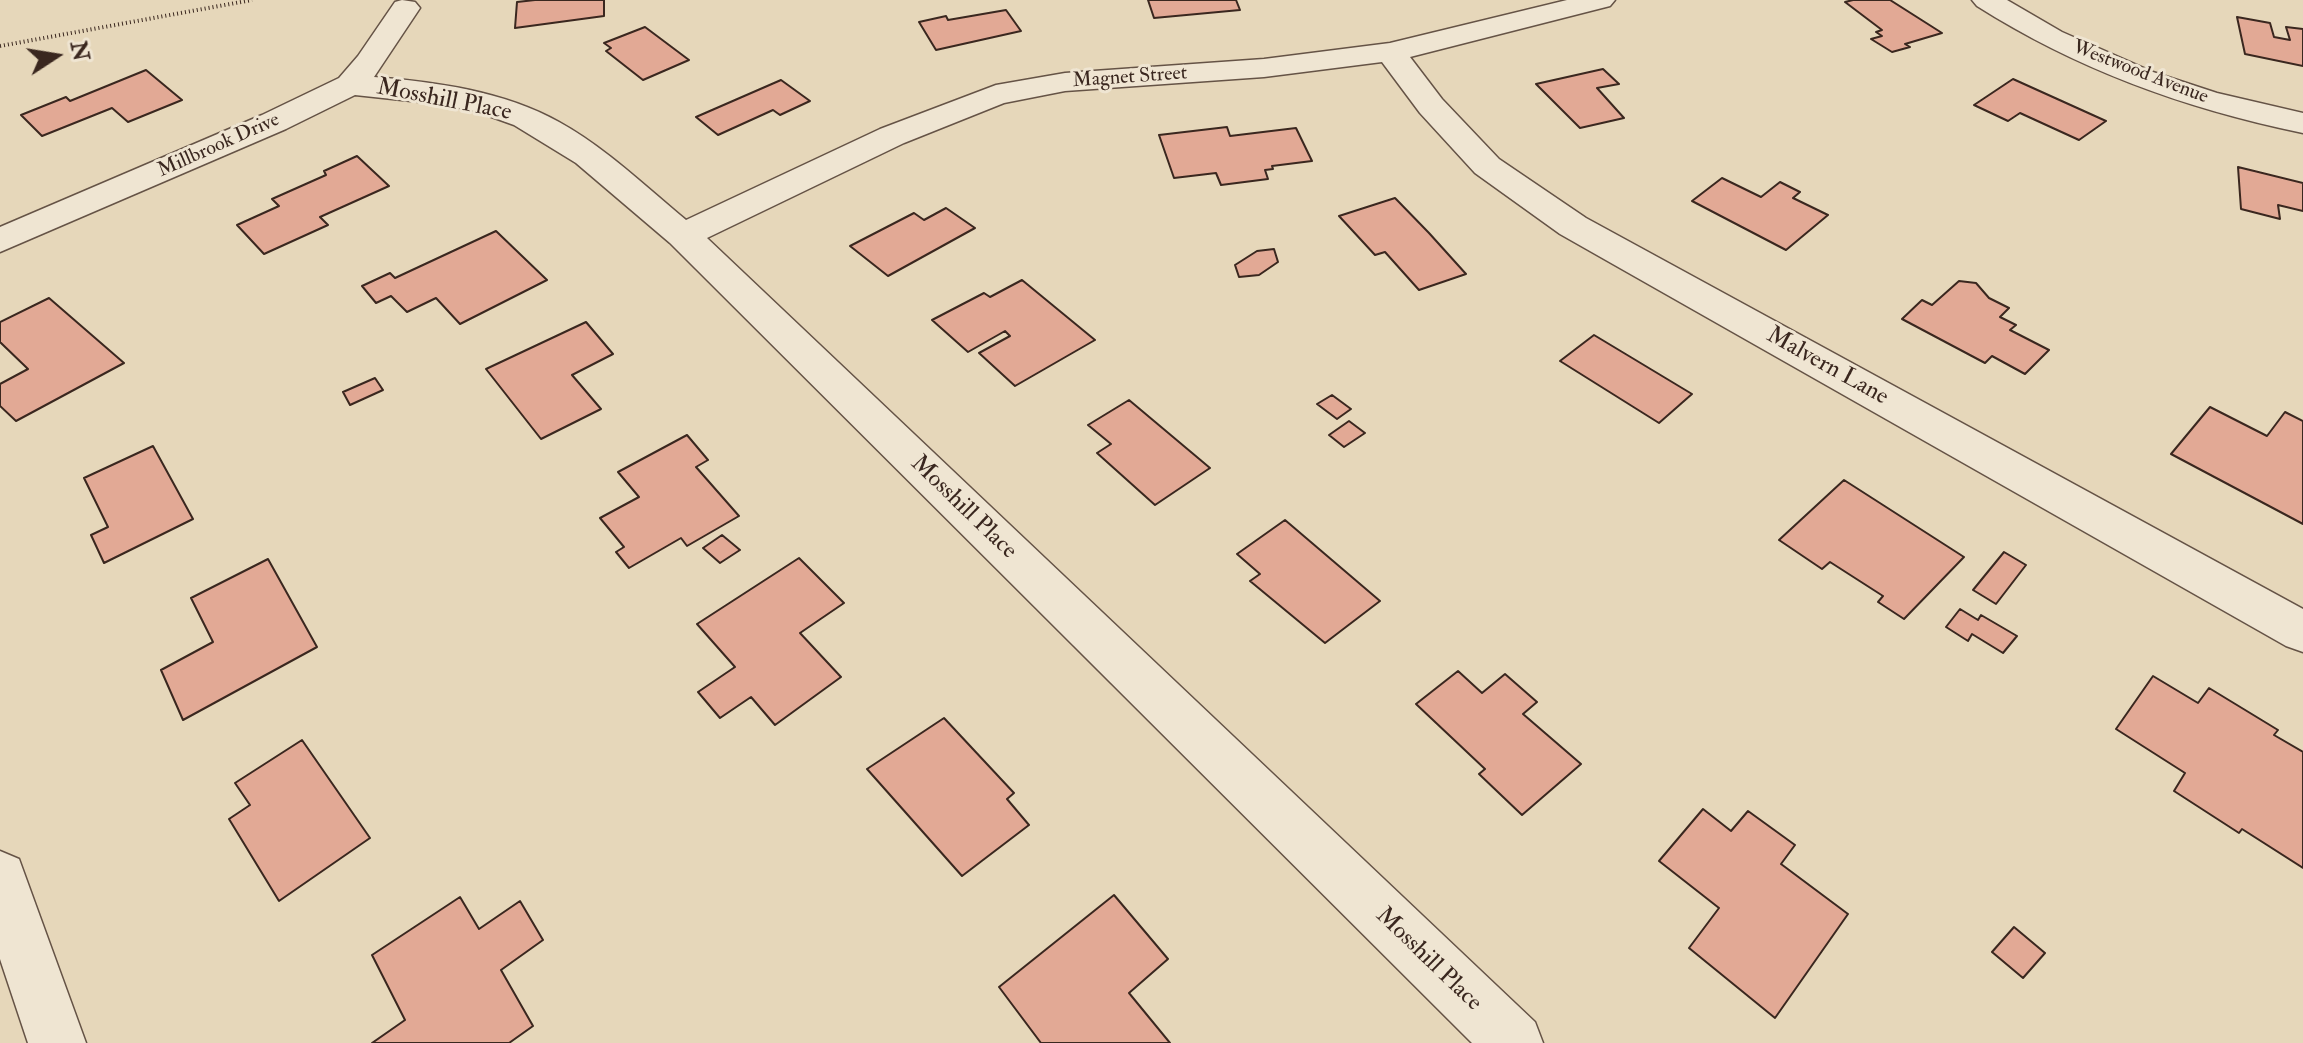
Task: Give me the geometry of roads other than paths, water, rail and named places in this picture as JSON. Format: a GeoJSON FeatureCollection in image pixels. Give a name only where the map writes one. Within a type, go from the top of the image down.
{"type":"FeatureCollection","features":[{"type":"Feature","properties":{"kind":"street","name":"Magnet Street"},"geometry":{"type":"LineString","coordinates":[[683,235],[892,136],[996,95],[1065,82],[1264,68],[1390,52],[1466,36],[1600,0]]}},
{"type":"Feature","properties":{"kind":"street","name":"Westwood Avenue"},"geometry":{"type":"LineString","coordinates":[[1987,0],[2051,38],[2131,73],[2204,99],[2303,123]]}},
{"type":"Feature","properties":{"kind":"street","name":"Millbrook Drive"},"geometry":{"type":"LineString","coordinates":[[0,241],[274,122],[350,85],[370,62],[405,8]]}},
{"type":"Feature","properties":{"kind":"street","name":"Malvern Lane"},"geometry":{"type":"LineString","coordinates":[[1390,52],[1431,106],[1487,166],[1573,226],[2303,632]]}},
{"type":"Feature","properties":{"kind":"street","name":"Mosshill Place"},"geometry":{"type":"LineString","coordinates":[[350,85],[415,91],[523,117],[559,136],[606,170],[683,235],[1514,1043]]}},
{"type":"Feature","properties":{"kind":"street"},"geometry":{"type":"LineString","coordinates":[[0,877],[57,1043]]}}]}
